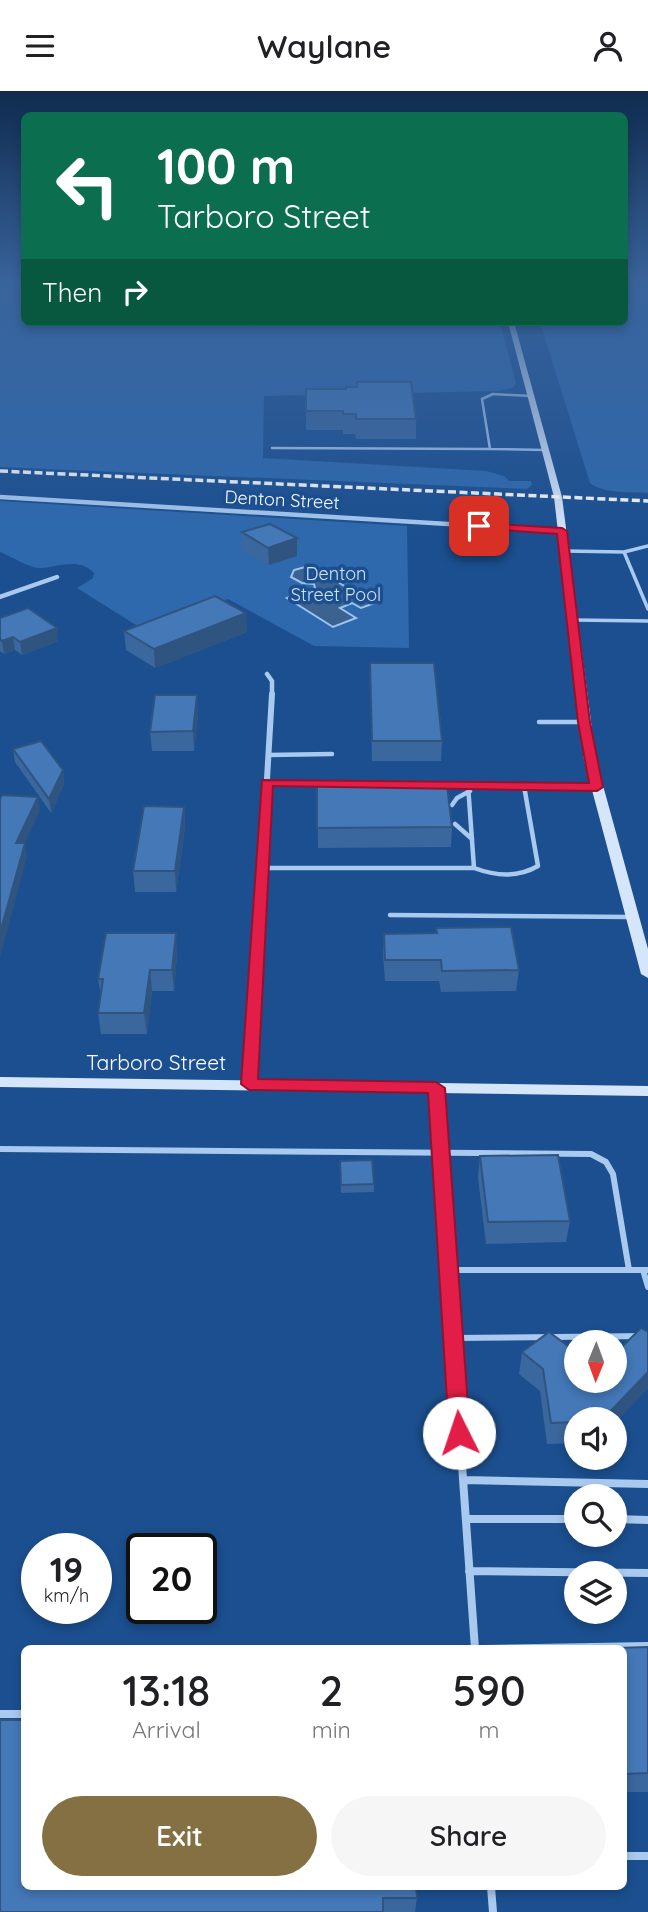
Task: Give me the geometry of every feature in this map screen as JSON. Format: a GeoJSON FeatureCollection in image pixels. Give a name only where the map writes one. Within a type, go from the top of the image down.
{"type":"FeatureCollection","features":[{"type":"Feature","properties":{"kind":"main road"},"geometry":{"type":"LineString","coordinates":[[523,367],[558,497],[584,722],[597,787],[648,974]]}},
{"type":"Feature","properties":{"kind":"main road","name":"Tarboro Street"},"geometry":{"type":"LineString","coordinates":[[0,1082],[648,1091]]}},
{"type":"Feature","properties":{"kind":"street","name":"Denton Street"},"geometry":{"type":"LineString","coordinates":[[0,497],[562,531]]}},
{"type":"Feature","properties":{"kind":"street"},"geometry":{"type":"LineString","coordinates":[[0,597],[57,577]]}},
{"type":"Feature","properties":{"kind":"street"},"geometry":{"type":"LineString","coordinates":[[249,1084],[272,681],[267,674]]}},
{"type":"Feature","properties":{"kind":"lane"},"geometry":{"type":"LineString","coordinates":[[490,449],[482,399],[493,394],[531,396]]}},
{"type":"Feature","properties":{"kind":"lane"},"geometry":{"type":"LineString","coordinates":[[272,448],[545,450]]}},
{"type":"Feature","properties":{"kind":"lane"},"geometry":{"type":"LineString","coordinates":[[565,551],[624,552],[648,546]]}},
{"type":"Feature","properties":{"kind":"lane"},"geometry":{"type":"LineString","coordinates":[[624,552],[648,609]]}},
{"type":"Feature","properties":{"kind":"lane"},"geometry":{"type":"LineString","coordinates":[[639,587],[648,588]]}},
{"type":"Feature","properties":{"kind":"lane"},"geometry":{"type":"LineString","coordinates":[[574,620],[648,621]]}},
{"type":"Feature","properties":{"kind":"lane"},"geometry":{"type":"LineString","coordinates":[[540,722],[584,722]]}},
{"type":"Feature","properties":{"kind":"lane"},"geometry":{"type":"LineString","coordinates":[[268,755],[332,754]]}},
{"type":"Feature","properties":{"kind":"lane"},"geometry":{"type":"LineString","coordinates":[[266,782],[469,788],[597,787]]}},
{"type":"Feature","properties":{"kind":"lane"},"geometry":{"type":"LineString","coordinates":[[262,868],[474,867],[488,874],[526,875],[538,866],[524,786]]}},
{"type":"Feature","properties":{"kind":"lane"},"geometry":{"type":"LineString","coordinates":[[452,805],[469,788]]}},
{"type":"Feature","properties":{"kind":"lane"},"geometry":{"type":"LineString","coordinates":[[469,788],[474,867]]}},
{"type":"Feature","properties":{"kind":"lane"},"geometry":{"type":"LineString","coordinates":[[455,824],[472,839]]}},
{"type":"Feature","properties":{"kind":"lane"},"geometry":{"type":"LineString","coordinates":[[390,915],[633,917]]}},
{"type":"Feature","properties":{"kind":"lane"},"geometry":{"type":"LineString","coordinates":[[436,1088],[475,1645]]}},
{"type":"Feature","properties":{"kind":"lane"},"geometry":{"type":"LineString","coordinates":[[0,1149],[591,1154],[606,1162],[613,1174],[629,1270]]}},
{"type":"Feature","properties":{"kind":"lane"},"geometry":{"type":"LineString","coordinates":[[448,1270],[646,1270],[648,1287]]}},
{"type":"Feature","properties":{"kind":"lane"},"geometry":{"type":"LineString","coordinates":[[453,1338],[648,1336]]}},
{"type":"Feature","properties":{"kind":"lane"},"geometry":{"type":"LineString","coordinates":[[463,1480],[648,1484]]}},
{"type":"Feature","properties":{"kind":"lane"},"geometry":{"type":"LineString","coordinates":[[466,1519],[564,1519]]}},
{"type":"Feature","properties":{"kind":"lane"},"geometry":{"type":"LineString","coordinates":[[627,1519],[648,1520]]}},
{"type":"Feature","properties":{"kind":"lane"},"geometry":{"type":"LineString","coordinates":[[469,1571],[648,1573]]}},
{"type":"Feature","properties":{"kind":"lane"},"geometry":{"type":"LineString","coordinates":[[627,1646],[648,1646]]}},
{"type":"Feature","properties":{"kind":"lane"},"geometry":{"type":"LineString","coordinates":[[0,1714],[21,1714]]}},
{"type":"Feature","properties":{"kind":"lane"},"geometry":{"type":"LineString","coordinates":[[627,1856],[648,1856]]}},
{"type":"Feature","properties":{"kind":"lane"},"geometry":{"type":"LineString","coordinates":[[491,1890],[493,1912]]}},
{"type":"Feature","properties":{"kind":"green space"},"geometry":{"type":"Polygon","coordinates":[[[0,367],[512,367],[516,384],[513,388],[497,391],[264,396],[263,458],[486,471],[504,476],[509,481],[531,481],[532,485],[527,489],[0,467],[0,367]]]}},
{"type":"Feature","properties":{"kind":"green space"},"geometry":{"type":"Polygon","coordinates":[[[554,367],[648,367],[648,493],[610,491],[590,483],[554,367]]]}},
{"type":"Feature","properties":{"kind":"green space","name":"Denton Street Pool"},"geometry":{"type":"Polygon","coordinates":[[[0,501],[407,526],[409,648],[314,646],[228,599],[139,627],[77,588],[93,578],[94,573],[88,568],[69,564],[37,568],[0,552],[0,501]]]}},
{"type":"Feature","properties":{"kind":"shaded area"},"geometry":{"type":"Polygon","coordinates":[[[309,566],[327,571],[332,578],[372,604],[361,608],[352,603],[340,608],[356,618],[333,627],[287,598],[315,588],[314,584],[302,583],[291,577],[294,570],[309,566]]]}},
{"type":"Feature","properties":{"kind":"building"},"geometry":{"type":"Polygon","coordinates":[[[357,382],[411,382],[416,419],[356,419],[356,414],[343,414],[343,411],[306,411],[306,389],[346,389],[357,387],[357,382]]]}},
{"type":"Feature","properties":{"kind":"building"},"geometry":{"type":"Polygon","coordinates":[[[270,524],[297,538],[268,548],[242,532],[270,524]]]}},
{"type":"Feature","properties":{"kind":"building"},"geometry":{"type":"Polygon","coordinates":[[[215,596],[246,613],[154,649],[124,631],[215,596]]]}},
{"type":"Feature","properties":{"kind":"building"},"geometry":{"type":"Polygon","coordinates":[[[28,608],[57,628],[20,642],[13,637],[2,641],[0,618],[28,608]]]}},
{"type":"Feature","properties":{"kind":"building"},"geometry":{"type":"Polygon","coordinates":[[[370,663],[434,663],[442,741],[372,741],[370,663]]]}},
{"type":"Feature","properties":{"kind":"building"},"geometry":{"type":"Polygon","coordinates":[[[155,695],[197,695],[193,731],[150,732],[155,695]]]}},
{"type":"Feature","properties":{"kind":"building"},"geometry":{"type":"Polygon","coordinates":[[[41,741],[63,770],[49,799],[13,749],[41,741]]]}},
{"type":"Feature","properties":{"kind":"building"},"geometry":{"type":"Polygon","coordinates":[[[317,786],[447,786],[452,827],[317,828],[317,786]]]}},
{"type":"Feature","properties":{"kind":"building"},"geometry":{"type":"Polygon","coordinates":[[[2,795],[38,797],[16,843],[25,843],[0,933],[0,799],[2,795]]]}},
{"type":"Feature","properties":{"kind":"building"},"geometry":{"type":"Polygon","coordinates":[[[144,806],[184,807],[175,871],[133,871],[144,806]]]}},
{"type":"Feature","properties":{"kind":"building"},"geometry":{"type":"Polygon","coordinates":[[[511,927],[519,970],[442,971],[441,960],[385,960],[384,934],[437,933],[436,928],[511,927]]]}},
{"type":"Feature","properties":{"kind":"building"},"geometry":{"type":"Polygon","coordinates":[[[106,933],[176,933],[172,970],[150,970],[144,1013],[98,1013],[103,979],[98,979],[106,933]]]}},
{"type":"Feature","properties":{"kind":"building"},"geometry":{"type":"Polygon","coordinates":[[[558,1155],[570,1221],[488,1222],[480,1156],[558,1155]]]}},
{"type":"Feature","properties":{"kind":"building"},"geometry":{"type":"Polygon","coordinates":[[[372,1160],[374,1184],[341,1185],[340,1161],[372,1160]]]}},
{"type":"Feature","properties":{"kind":"building"},"geometry":{"type":"Polygon","coordinates":[[[641,1328],[648,1332],[648,1372],[614,1407],[564,1407],[564,1422],[551,1423],[543,1369],[522,1352],[549,1332],[564,1343],[564,1393],[627,1393],[627,1342],[641,1328]]]}},
{"type":"Feature","properties":{"kind":"building"},"geometry":{"type":"Polygon","coordinates":[[[648,1647],[648,1773],[627,1774],[627,1648],[648,1647]]]}},
{"type":"Feature","properties":{"kind":"building"},"geometry":{"type":"Polygon","coordinates":[[[0,1720],[21,1720],[21,1890],[416,1890],[417,1898],[383,1898],[383,1912],[0,1912],[0,1720]]]}},
{"type":"Feature","properties":{"kind":"railway"},"geometry":{"type":"LineString","coordinates":[[0,471],[648,501]]}},
{"type":"Feature","properties":{"kind":"route"},"geometry":{"type":"LineString","coordinates":[[459,1433],[436,1088],[249,1084],[266,782],[597,787],[584,722],[578,649],[562,531],[479,526]]}}]}
